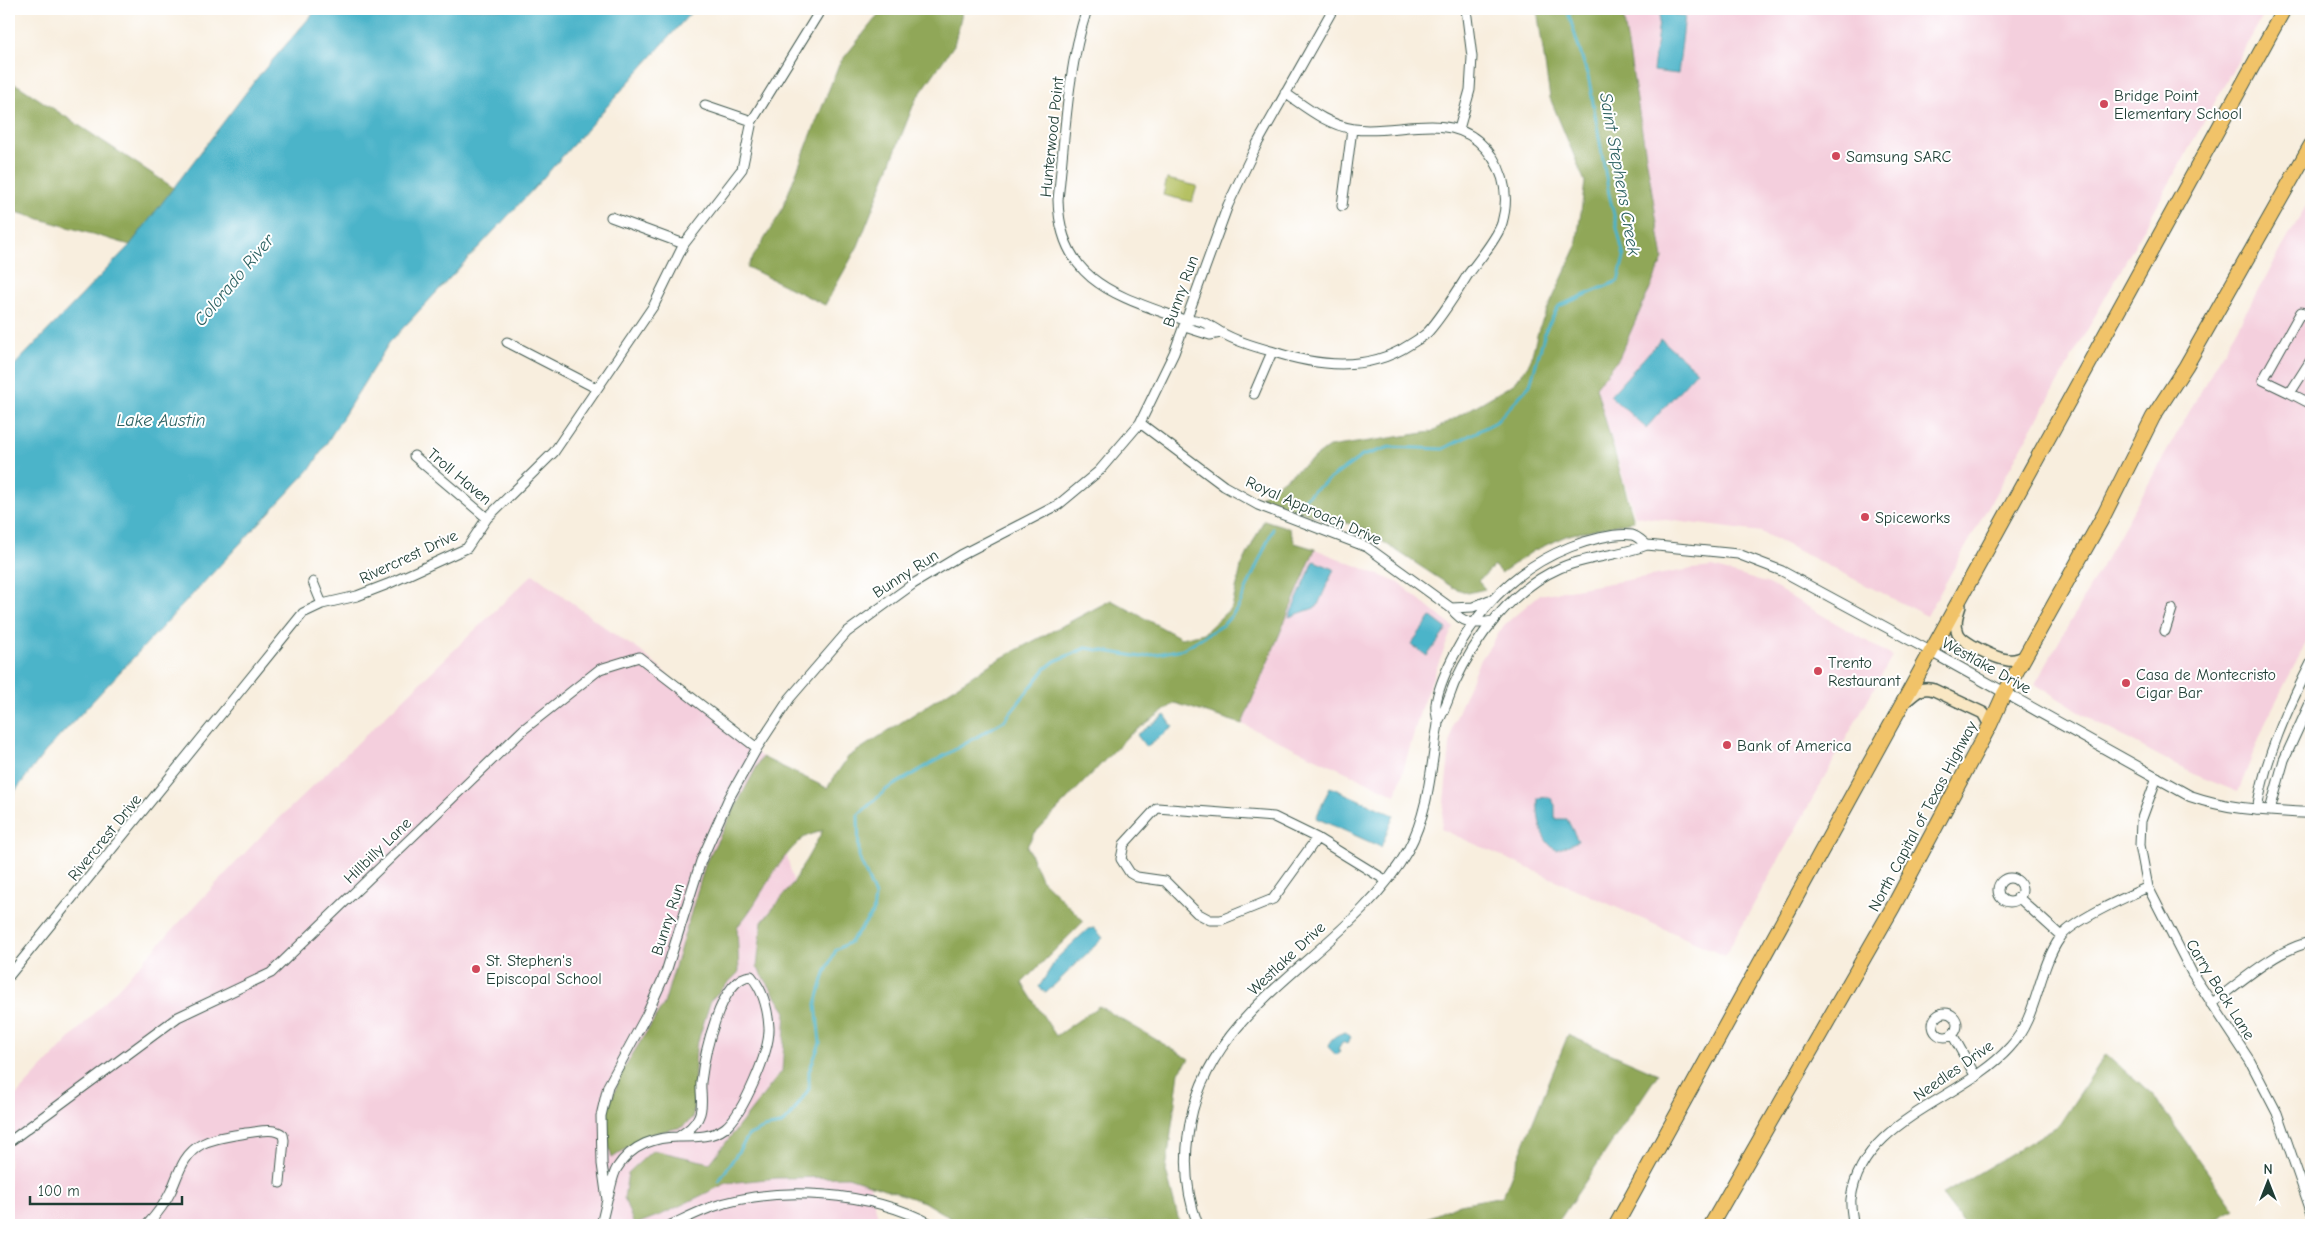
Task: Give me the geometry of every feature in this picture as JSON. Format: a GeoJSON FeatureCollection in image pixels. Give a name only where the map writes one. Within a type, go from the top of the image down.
{"type":"FeatureCollection","features":[{"type":"Feature","properties":{"kind":"highway"},"geometry":{"type":"LineString","coordinates":[[1616,1225],[1720,1039],[1930,651],[2284,9]]}},
{"type":"Feature","properties":{"kind":"highway","name":"North Capital of Texas Highway"},"geometry":{"type":"LineString","coordinates":[[1711,1225],[1893,907],[1990,725],[2004,694],[2104,515],[2153,417],[2186,366],[2311,145]]}},
{"type":"Feature","properties":{"kind":"main road"},"geometry":{"type":"LineString","coordinates":[[1965,588],[1957,616],[1958,636],[1971,646],[2005,660],[2016,661],[2026,656]]}},
{"type":"Feature","properties":{"kind":"main road"},"geometry":{"type":"LineString","coordinates":[[1902,704],[1919,690],[1927,688],[1983,712],[1990,725]]}},
{"type":"Feature","properties":{"kind":"street","name":"Rivercrest Drive"},"geometry":{"type":"LineString","coordinates":[[9,976],[304,613],[322,604],[365,593],[467,548],[487,518],[554,452],[654,305],[684,244],[742,169],[752,121],[821,9]]}},
{"type":"Feature","properties":{"kind":"street","name":"Hunterwood Point"},"geometry":{"type":"LineString","coordinates":[[1087,9],[1079,35],[1074,63],[1058,200],[1058,216],[1069,250],[1079,267],[1093,281],[1116,294],[1184,320],[1191,319],[1214,326],[1221,333],[1272,352],[1317,363],[1356,364],[1385,358],[1426,333],[1443,313],[1501,225],[1505,211],[1504,178],[1493,156],[1478,140],[1459,129]]}},
{"type":"Feature","properties":{"kind":"street","name":"Bunny Run"},"geometry":{"type":"LineString","coordinates":[[601,1225],[607,1200],[602,1164],[601,1116],[608,1086],[646,1016],[666,972],[701,861],[728,800],[757,748],[790,698],[847,632],[921,579],[960,555],[1058,504],[1099,471],[1140,423],[1174,354],[1184,320],[1228,205],[1284,93],[1333,9]]}},
{"type":"Feature","properties":{"kind":"street"},"geometry":{"type":"LineString","coordinates":[[1284,93],[1329,123],[1352,129],[1442,127],[1459,129],[1471,82],[1472,57],[1466,9]]}},
{"type":"Feature","properties":{"kind":"street"},"geometry":{"type":"LineString","coordinates":[[705,105],[752,121]]}},
{"type":"Feature","properties":{"kind":"street"},"geometry":{"type":"LineString","coordinates":[[1342,206],[1352,129]]}},
{"type":"Feature","properties":{"kind":"street"},"geometry":{"type":"LineString","coordinates":[[611,217],[684,244]]}},
{"type":"Feature","properties":{"kind":"street"},"geometry":{"type":"LineString","coordinates":[[2311,318],[2302,312],[2263,380],[2311,404]]}},
{"type":"Feature","properties":{"kind":"street"},"geometry":{"type":"LineString","coordinates":[[507,342],[596,388]]}},
{"type":"Feature","properties":{"kind":"street"},"geometry":{"type":"LineString","coordinates":[[1254,394],[1272,352]]}},
{"type":"Feature","properties":{"kind":"street"},"geometry":{"type":"LineString","coordinates":[[2290,393],[2311,360]]}},
{"type":"Feature","properties":{"kind":"street","name":"Royal Approach Drive"},"geometry":{"type":"LineString","coordinates":[[1140,423],[1224,486],[1258,505],[1367,547],[1451,608],[1456,615],[1472,624]]}},
{"type":"Feature","properties":{"kind":"street","name":"Troll Haven"},"geometry":{"type":"LineString","coordinates":[[414,456],[487,518]]}},
{"type":"Feature","properties":{"kind":"street","name":"Westlake Drive"},"geometry":{"type":"LineString","coordinates":[[1198,1225],[1190,1200],[1185,1158],[1192,1106],[1197,1092],[1216,1055],[1245,1016],[1349,920],[1387,881],[1409,848],[1430,786],[1438,722],[1436,707],[1439,691],[1449,665],[1472,624],[1492,599],[1532,567],[1579,544],[1603,538],[1633,535],[1647,545]]}},
{"type":"Feature","properties":{"kind":"street","name":"Westlake Drive"},"geometry":{"type":"LineString","coordinates":[[1438,722],[1466,662],[1493,621],[1526,589],[1559,568],[1581,560],[1634,550],[1647,545],[1738,554],[1782,572],[1930,651],[2004,694],[2190,796],[2218,806],[2311,813]]}},
{"type":"Feature","properties":{"kind":"street"},"geometry":{"type":"LineString","coordinates":[[313,582],[322,604]]}},
{"type":"Feature","properties":{"kind":"street"},"geometry":{"type":"LineString","coordinates":[[1451,608],[1473,607],[1492,599]]}},
{"type":"Feature","properties":{"kind":"street"},"geometry":{"type":"LineString","coordinates":[[2165,631],[2172,609]]}},
{"type":"Feature","properties":{"kind":"street"},"geometry":{"type":"LineString","coordinates":[[1472,624],[1493,621]]}},
{"type":"Feature","properties":{"kind":"street","name":"Hillbilly Lane"},"geometry":{"type":"LineString","coordinates":[[9,1142],[178,1017],[271,973],[524,729],[600,669],[639,657],[757,748]]}},
{"type":"Feature","properties":{"kind":"street"},"geometry":{"type":"LineString","coordinates":[[2256,810],[2262,777],[2290,701],[2311,663]]}},
{"type":"Feature","properties":{"kind":"street"},"geometry":{"type":"LineString","coordinates":[[2270,810],[2284,760],[2311,700]]}},
{"type":"Feature","properties":{"kind":"street","name":"Carry Back Lane"},"geometry":{"type":"LineString","coordinates":[[2157,777],[2141,820],[2140,845],[2148,886],[2178,948],[2211,1004],[2250,1062],[2277,1113],[2311,1210]]}},
{"type":"Feature","properties":{"kind":"street"},"geometry":{"type":"LineString","coordinates":[[1318,838],[1273,899],[1221,920],[1210,920],[1198,913],[1165,882],[1137,877],[1130,873],[1121,859],[1124,844],[1157,808],[1274,817],[1318,838],[1387,881]]}},
{"type":"Feature","properties":{"kind":"street","name":"Needles Drive"},"geometry":{"type":"LineString","coordinates":[[1853,1225],[1851,1199],[1861,1164],[1878,1141],[1976,1077],[2010,1048],[2023,1031],[2043,973],[2061,936],[2093,914],[2148,886]]}},
{"type":"Feature","properties":{"kind":"street"},"geometry":{"type":"LineString","coordinates":[[2018,898],[2061,936]]}},
{"type":"Feature","properties":{"kind":"street"},"geometry":{"type":"LineString","coordinates":[[2211,1004],[2268,962],[2302,944],[2311,942]]}},
{"type":"Feature","properties":{"kind":"street"},"geometry":{"type":"LineString","coordinates":[[607,1200],[617,1169],[636,1147],[658,1139],[697,1137],[713,1134],[726,1127],[738,1112],[750,1090],[764,1053],[769,1030],[766,1006],[756,982],[751,976],[746,976],[731,989],[718,1011],[701,1082],[702,1105],[699,1116],[693,1127],[678,1137]]}},
{"type":"Feature","properties":{"kind":"street"},"geometry":{"type":"LineString","coordinates":[[1952,1034],[1976,1077]]}},
{"type":"Feature","properties":{"kind":"street"},"geometry":{"type":"LineString","coordinates":[[147,1225],[160,1211],[171,1189],[177,1171],[189,1155],[201,1144],[220,1137],[270,1130],[279,1131],[283,1135],[284,1140],[280,1183]]}},
{"type":"Feature","properties":{"kind":"street"},"geometry":{"type":"LineString","coordinates":[[671,1225],[710,1208],[752,1198],[790,1194],[834,1195],[871,1202],[920,1218],[933,1225]]}},
{"type":"Feature","properties":{"kind":"shaded area"},"geometry":{"type":"Polygon","coordinates":[[[1626,9],[2267,9],[1927,616],[1761,532],[1635,516],[1596,387],[1619,358],[1663,259],[1623,15],[1626,9]]]}},
{"type":"Feature","properties":{"kind":"shaded area"},"geometry":{"type":"Polygon","coordinates":[[[2311,197],[2311,633],[2268,717],[2238,792],[2193,774],[2096,722],[2035,684],[2311,197]]]}},
{"type":"Feature","properties":{"kind":"shaded area"},"geometry":{"type":"Polygon","coordinates":[[[1315,549],[1399,583],[1453,627],[1422,705],[1396,795],[1242,724],[1315,549]]]}},
{"type":"Feature","properties":{"kind":"shaded area"},"geometry":{"type":"Polygon","coordinates":[[[1713,567],[1769,584],[1892,656],[1725,956],[1441,829],[1452,727],[1478,664],[1504,625],[1539,595],[1713,567]]]}},
{"type":"Feature","properties":{"kind":"shaded area","name":"St. Stephen's Episcopal School"},"geometry":{"type":"Polygon","coordinates":[[[533,574],[618,637],[639,650],[762,757],[880,1225],[9,1225],[9,1103],[261,836],[533,574]]]}},
{"type":"Feature","properties":{"kind":"green space"},"geometry":{"type":"Polygon","coordinates":[[[883,9],[963,9],[954,45],[915,101],[858,246],[825,305],[747,267],[780,214],[839,64],[883,9]]]}},
{"type":"Feature","properties":{"kind":"green space"},"geometry":{"type":"Polygon","coordinates":[[[1537,9],[1626,9],[1623,15],[1663,259],[1619,358],[1596,387],[1634,521],[1568,535],[1533,551],[1501,573],[1494,566],[1478,581],[1485,589],[1468,593],[1452,587],[1359,526],[1308,514],[1260,497],[1329,447],[1431,432],[1515,383],[1530,362],[1539,328],[1576,248],[1585,182],[1550,98],[1537,9]]]}},
{"type":"Feature","properties":{"kind":"green space"},"geometry":{"type":"Polygon","coordinates":[[[9,82],[19,86],[174,188],[130,245],[9,210],[9,82]]]}},
{"type":"Feature","properties":{"kind":"green space"},"geometry":{"type":"Polygon","coordinates":[[[1167,179],[1197,186],[1192,202],[1163,195],[1167,179]]]}},
{"type":"Feature","properties":{"kind":"green space"},"geometry":{"type":"Polygon","coordinates":[[[1264,520],[1289,528],[1295,543],[1315,549],[1242,724],[1175,703],[1128,736],[1034,834],[1027,846],[1041,879],[1084,921],[1022,983],[1056,1036],[1099,1006],[1189,1059],[1179,1072],[1166,1171],[1180,1225],[962,1225],[924,1202],[848,1177],[777,1178],[727,1183],[665,1213],[634,1225],[624,1198],[628,1173],[653,1150],[710,1163],[782,1071],[786,1012],[757,967],[762,922],[792,885],[823,830],[804,838],[792,848],[775,870],[746,917],[737,927],[739,972],[711,1000],[696,1047],[693,1118],[682,1127],[647,1135],[612,1158],[609,1147],[606,1113],[624,1068],[664,1004],[706,862],[762,757],[827,788],[848,757],[992,663],[1111,600],[1181,638],[1204,633],[1232,607],[1241,567],[1264,520]]]}},
{"type":"Feature","properties":{"kind":"green space"},"geometry":{"type":"Polygon","coordinates":[[[1568,1035],[1658,1074],[1556,1225],[1411,1225],[1460,1204],[1503,1196],[1568,1035]]]}},
{"type":"Feature","properties":{"kind":"green space"},"geometry":{"type":"Polygon","coordinates":[[[2106,1054],[2154,1097],[2234,1209],[2207,1225],[1965,1225],[1942,1195],[2059,1125],[2106,1054]]]}},
{"type":"Feature","properties":{"kind":"water","name":"Lake Austin"},"geometry":{"type":"Polygon","coordinates":[[[317,9],[694,9],[536,186],[389,343],[311,468],[45,752],[9,799],[9,371],[130,245],[257,78],[317,9]]]}},
{"type":"Feature","properties":{"kind":"water"},"geometry":{"type":"Polygon","coordinates":[[[1660,13],[1685,16],[1678,74],[1653,71],[1660,13]]]}},
{"type":"Feature","properties":{"kind":"water"},"geometry":{"type":"Polygon","coordinates":[[[1661,339],[1697,371],[1646,428],[1610,396],[1661,339]]]}},
{"type":"Feature","properties":{"kind":"water"},"geometry":{"type":"Polygon","coordinates":[[[1314,561],[1334,569],[1317,607],[1289,617],[1314,561]]]}},
{"type":"Feature","properties":{"kind":"water"},"geometry":{"type":"Polygon","coordinates":[[[1431,617],[1447,629],[1427,656],[1411,644],[1431,617]]]}},
{"type":"Feature","properties":{"kind":"water"},"geometry":{"type":"Polygon","coordinates":[[[1165,715],[1173,727],[1146,747],[1137,735],[1165,715]]]}},
{"type":"Feature","properties":{"kind":"water"},"geometry":{"type":"Polygon","coordinates":[[[1330,787],[1394,815],[1381,847],[1316,818],[1330,787]]]}},
{"type":"Feature","properties":{"kind":"water"},"geometry":{"type":"Polygon","coordinates":[[[1550,797],[1555,805],[1555,819],[1567,819],[1578,841],[1557,850],[1551,846],[1543,835],[1539,820],[1538,798],[1550,797]]]}},
{"type":"Feature","properties":{"kind":"water"},"geometry":{"type":"Polygon","coordinates":[[[1094,928],[1103,938],[1046,993],[1039,987],[1057,958],[1088,929],[1094,928]]]}},
{"type":"Feature","properties":{"kind":"water"},"geometry":{"type":"Polygon","coordinates":[[[1346,1032],[1351,1037],[1347,1044],[1342,1042],[1338,1049],[1340,1052],[1336,1055],[1328,1047],[1330,1041],[1334,1037],[1346,1032]]]}},
{"type":"Feature","properties":{"kind":"waterway","name":"Saint Stephens Creek"},"geometry":{"type":"LineString","coordinates":[[1296,507],[1313,491],[1362,456],[1390,447],[1443,449],[1496,422],[1530,385],[1546,329],[1559,306],[1618,281],[1624,257],[1609,194],[1589,80],[1567,9]]}},
{"type":"Feature","properties":{"kind":"waterway","name":"Saint Stephens Creek"},"geometry":{"type":"LineString","coordinates":[[719,1181],[749,1135],[764,1128],[780,1125],[789,1118],[809,1089],[809,1071],[820,1043],[816,1004],[825,973],[836,950],[850,942],[873,913],[875,896],[859,857],[858,815],[887,789],[1004,721],[1045,669],[1055,661],[1086,648],[1141,657],[1183,649],[1224,624],[1238,608],[1273,529]]}},
{"type":"Feature","properties":{"kind":"place","name":"Bridge Point Elementary School"},"geometry":{"type":"Point","coordinates":[2104,104]}},
{"type":"Feature","properties":{"kind":"place","name":"Samsung SARC"},"geometry":{"type":"Point","coordinates":[1836,156]}},
{"type":"Feature","properties":{"kind":"place","name":"Spiceworks"},"geometry":{"type":"Point","coordinates":[1865,517]}},
{"type":"Feature","properties":{"kind":"place","name":"Trento Restaurant"},"geometry":{"type":"Point","coordinates":[1818,671]}},
{"type":"Feature","properties":{"kind":"place","name":"Casa de Montecristo Cigar Bar"},"geometry":{"type":"Point","coordinates":[2126,683]}},
{"type":"Feature","properties":{"kind":"place","name":"Bank of America"},"geometry":{"type":"Point","coordinates":[1727,745]}},
{"type":"Feature","properties":{"kind":"place","name":"St. Stephen's Episcopal School"},"geometry":{"type":"Point","coordinates":[476,969]}},
{"type":"Feature","properties":{"kind":"water label","name":"Colorado River"},"geometry":{"type":"Point","coordinates":[234,280]}}]}
